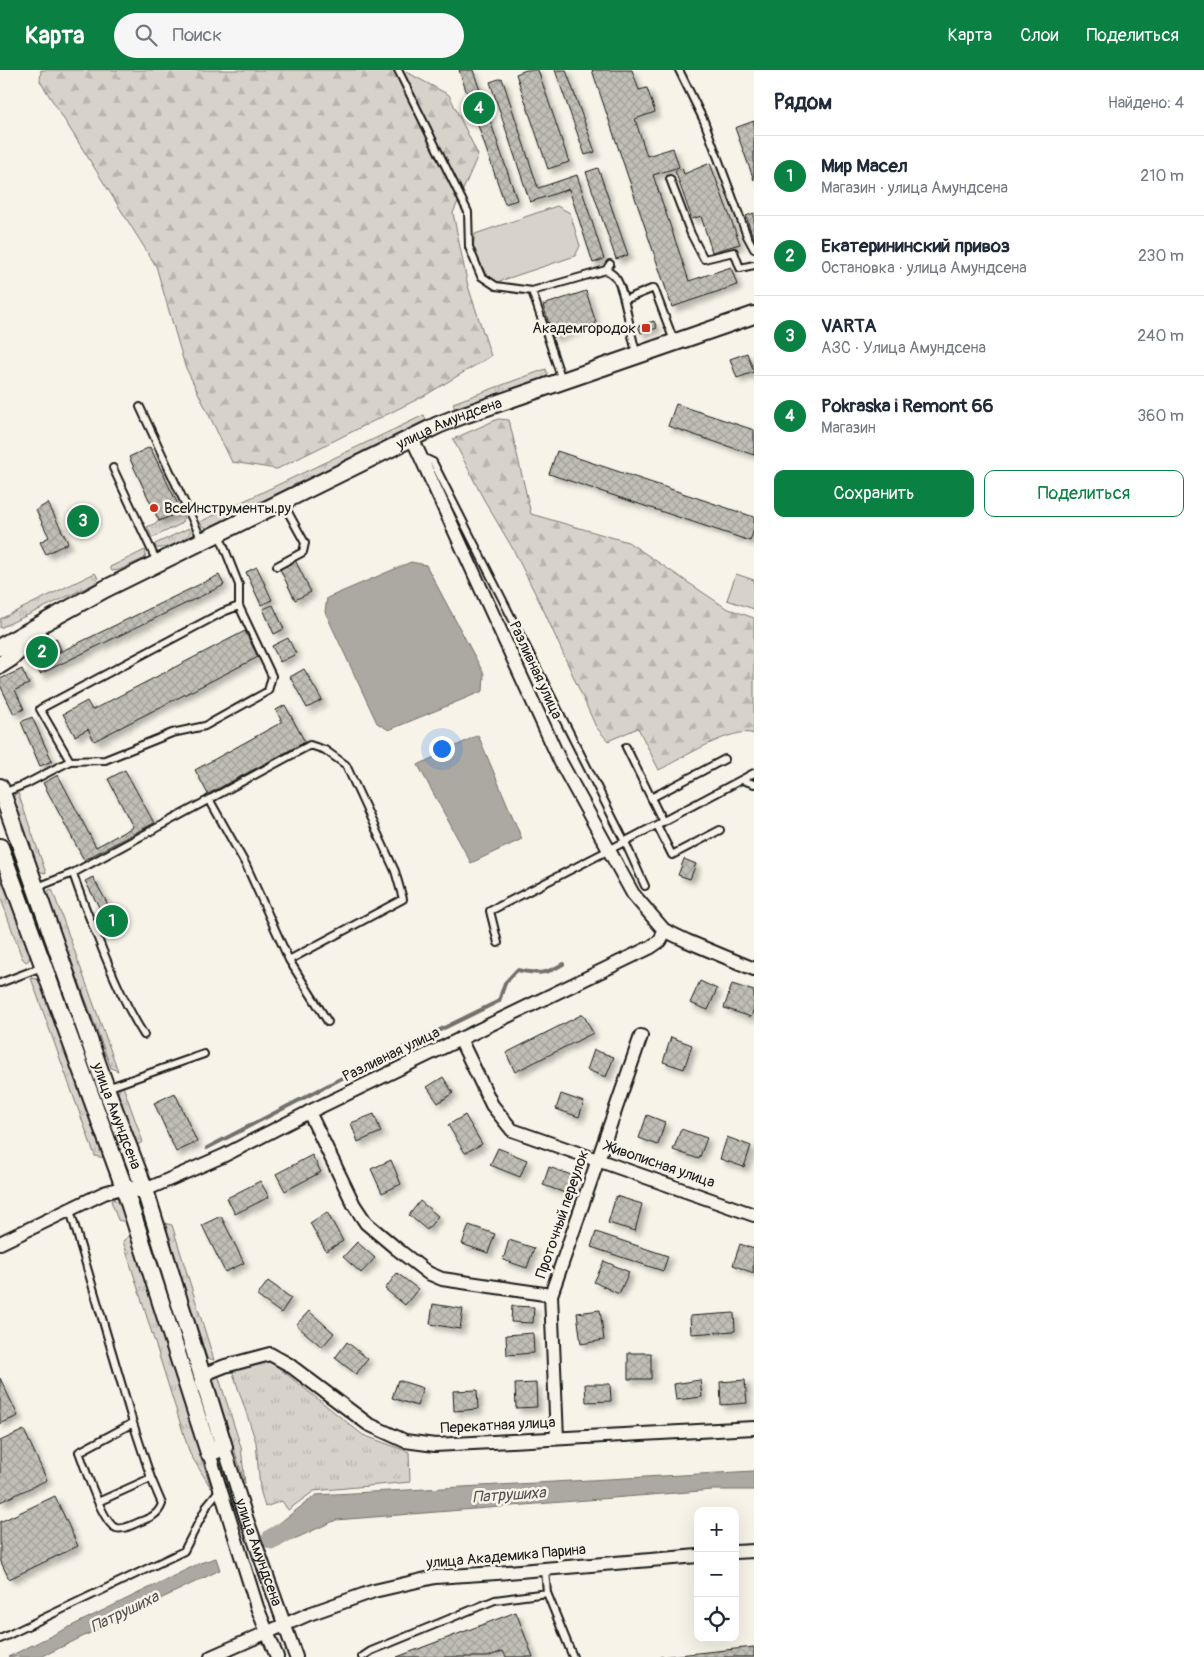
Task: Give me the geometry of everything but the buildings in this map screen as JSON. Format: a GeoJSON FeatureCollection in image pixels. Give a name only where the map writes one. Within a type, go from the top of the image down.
{"type":"FeatureCollection","features":[{"type":"Feature","properties":{"kind":"street","name":"улица Амундсена"},"geometry":{"type":"LineString","coordinates":[[157,563],[412,438],[461,416],[754,314]]}},
{"type":"Feature","properties":{"kind":"street","name":"Разливная улица"},"geometry":{"type":"LineString","coordinates":[[412,438],[560,761],[633,894],[664,930],[754,970]]}},
{"type":"Feature","properties":{"kind":"street"},"geometry":{"type":"LineString","coordinates":[[0,647],[157,563]]}},
{"type":"Feature","properties":{"kind":"street"},"geometry":{"type":"LineString","coordinates":[[0,634],[20,626],[49,620]]}},
{"type":"Feature","properties":{"kind":"street"},"geometry":{"type":"LineString","coordinates":[[0,665],[11,658],[49,620]]}},
{"type":"Feature","properties":{"kind":"street","name":"улица Амундсена"},"geometry":{"type":"LineString","coordinates":[[1,790],[144,1190],[202,1375],[217,1450],[220,1488],[255,1595],[257,1608],[277,1657]]}},
{"type":"Feature","properties":{"kind":"street","name":"улица Амундсена"},"geometry":{"type":"LineString","coordinates":[[0,847],[124,1187],[217,1450],[246,1517],[296,1657]]}},
{"type":"Feature","properties":{"kind":"street","name":"Разливная улица"},"geometry":{"type":"LineString","coordinates":[[144,1190],[223,1156],[309,1112],[651,946],[661,940],[664,930]]}},
{"type":"Feature","properties":{"kind":"street","name":"Проточный переулок"},"geometry":{"type":"LineString","coordinates":[[557,1438],[551,1295],[641,1036]]}},
{"type":"Feature","properties":{"kind":"street","name":"Живописная улица"},"geometry":{"type":"LineString","coordinates":[[460,1039],[492,1106],[512,1130],[754,1215]]}},
{"type":"Feature","properties":{"kind":"street"},"geometry":{"type":"LineString","coordinates":[[309,1112],[354,1204],[366,1223],[397,1250],[428,1273],[442,1279],[551,1295]]}},
{"type":"Feature","properties":{"kind":"street"},"geometry":{"type":"LineString","coordinates":[[0,1243],[104,1193],[128,1186],[138,1191],[144,1190]]}},
{"type":"Feature","properties":{"kind":"street","name":"Перекатная улица"},"geometry":{"type":"LineString","coordinates":[[202,1375],[225,1366],[270,1354],[288,1364],[368,1424],[405,1441],[435,1445],[754,1428]]}},
{"type":"Feature","properties":{"kind":"street"},"geometry":{"type":"LineString","coordinates":[[739,1552],[754,1551]]}},
{"type":"Feature","properties":{"kind":"street","name":"улица Академика Парина"},"geometry":{"type":"LineString","coordinates":[[212,1657],[284,1624],[374,1591],[435,1577],[694,1556]]}},
{"type":"Feature","properties":{"kind":"lane"},"geometry":{"type":"LineString","coordinates":[[398,70],[468,212],[469,247],[481,276],[496,286],[532,291],[608,267],[616,278],[624,300],[632,341],[637,355]]}},
{"type":"Feature","properties":{"kind":"lane"},"geometry":{"type":"LineString","coordinates":[[679,70],[704,121],[747,236],[754,248]]}},
{"type":"Feature","properties":{"kind":"lane"},"geometry":{"type":"LineString","coordinates":[[670,179],[691,234],[704,259],[734,252],[740,268],[754,265]]}},
{"type":"Feature","properties":{"kind":"lane"},"geometry":{"type":"LineString","coordinates":[[624,300],[654,288],[674,342]]}},
{"type":"Feature","properties":{"kind":"lane"},"geometry":{"type":"LineString","coordinates":[[532,291],[562,380]]}},
{"type":"Feature","properties":{"kind":"lane"},"geometry":{"type":"LineString","coordinates":[[140,407],[202,542]]}},
{"type":"Feature","properties":{"kind":"lane"},"geometry":{"type":"LineString","coordinates":[[420,457],[433,462],[625,842],[645,886]]}},
{"type":"Feature","properties":{"kind":"lane"},"geometry":{"type":"LineString","coordinates":[[113,468],[157,563]]}},
{"type":"Feature","properties":{"kind":"lane"},"geometry":{"type":"LineString","coordinates":[[277,566],[303,552],[306,543],[293,518],[282,503]]}},
{"type":"Feature","properties":{"kind":"lane"},"geometry":{"type":"LineString","coordinates":[[1,790],[26,784],[70,761],[105,760],[172,733],[205,726],[268,691],[272,676],[239,606],[239,585],[219,534]]}},
{"type":"Feature","properties":{"kind":"lane"},"geometry":{"type":"LineString","coordinates":[[70,761],[40,709],[223,612],[239,606]]}},
{"type":"Feature","properties":{"kind":"lane"},"geometry":{"type":"LineString","coordinates":[[35,888],[73,873],[310,745],[325,750],[346,765],[395,871],[403,899],[289,960]]}},
{"type":"Feature","properties":{"kind":"lane"},"geometry":{"type":"LineString","coordinates":[[626,747],[651,798],[672,855],[720,830]]}},
{"type":"Feature","properties":{"kind":"lane"},"geometry":{"type":"LineString","coordinates":[[651,798],[725,759]]}},
{"type":"Feature","properties":{"kind":"lane"},"geometry":{"type":"LineString","coordinates":[[498,943],[490,910],[625,842],[754,773]]}},
{"type":"Feature","properties":{"kind":"lane"},"geometry":{"type":"LineString","coordinates":[[742,780],[754,784]]}},
{"type":"Feature","properties":{"kind":"lane"},"geometry":{"type":"LineString","coordinates":[[209,799],[246,865],[289,960],[328,1022]]}},
{"type":"Feature","properties":{"kind":"lane"},"geometry":{"type":"LineString","coordinates":[[73,873],[117,986],[144,1035]]}},
{"type":"Feature","properties":{"kind":"lane"},"geometry":{"type":"LineString","coordinates":[[0,983],[43,966]]}},
{"type":"Feature","properties":{"kind":"lane"},"geometry":{"type":"LineString","coordinates":[[106,1088],[204,1054]]}},
{"type":"Feature","properties":{"kind":"lane"},"geometry":{"type":"LineString","coordinates":[[70,1210],[133,1423],[151,1478],[162,1504],[159,1511],[153,1516],[122,1529],[109,1523],[98,1502],[79,1452],[133,1423]]}},
{"type":"Feature","properties":{"kind":"lane"},"geometry":{"type":"LineString","coordinates":[[98,1502],[151,1478]]}},
{"type":"Feature","properties":{"kind":"lane"},"geometry":{"type":"LineString","coordinates":[[0,1639],[184,1550],[208,1504],[220,1488]]}},
{"type":"Feature","properties":{"kind":"lane"},"geometry":{"type":"LineString","coordinates":[[545,1569],[547,1592],[573,1657]]}},
{"type":"Feature","properties":{"kind":"lane"},"geometry":{"type":"LineString","coordinates":[[362,1657],[371,1650],[496,1600],[547,1592]]}},
{"type":"Feature","properties":{"kind":"green space"},"geometry":{"type":"Polygon","coordinates":[[[41,70],[403,70],[449,95],[478,155],[453,213],[468,286],[491,356],[424,396],[277,469],[232,462],[185,366],[156,266],[40,81],[41,70]]]}},
{"type":"Feature","properties":{"kind":"green space"},"geometry":{"type":"Polygon","coordinates":[[[557,206],[570,213],[580,246],[575,256],[497,282],[487,276],[473,248],[475,234],[557,206]]]}},
{"type":"Feature","properties":{"kind":"green space"},"geometry":{"type":"Polygon","coordinates":[[[546,369],[548,377],[455,410],[453,403],[546,369]]]}},
{"type":"Feature","properties":{"kind":"green space"},"geometry":{"type":"Polygon","coordinates":[[[424,415],[426,420],[207,528],[202,526],[200,522],[424,415]]]}},
{"type":"Feature","properties":{"kind":"green space"},"geometry":{"type":"Polygon","coordinates":[[[498,419],[509,420],[531,514],[628,542],[726,608],[754,618],[754,734],[734,734],[720,739],[659,770],[638,728],[608,741],[596,727],[544,611],[513,549],[483,498],[453,439],[498,419]]]}},
{"type":"Feature","properties":{"kind":"green space"},"geometry":{"type":"Polygon","coordinates":[[[181,511],[184,518],[181,524],[152,538],[147,527],[181,511]]]}},
{"type":"Feature","properties":{"kind":"green space"},"geometry":{"type":"Polygon","coordinates":[[[189,528],[191,532],[180,541],[170,546],[156,548],[155,544],[189,528]]]}},
{"type":"Feature","properties":{"kind":"green space"},"geometry":{"type":"Polygon","coordinates":[[[145,550],[146,556],[143,559],[119,570],[112,571],[110,567],[145,550]]]}},
{"type":"Feature","properties":{"kind":"green space"},"geometry":{"type":"Polygon","coordinates":[[[95,573],[98,578],[94,584],[0,628],[0,619],[95,573]]]}},
{"type":"Feature","properties":{"kind":"green space"},"geometry":{"type":"Polygon","coordinates":[[[736,574],[754,580],[754,609],[727,600],[736,574]]]}},
{"type":"Feature","properties":{"kind":"green space"},"geometry":{"type":"Polygon","coordinates":[[[18,793],[46,873],[38,869],[12,800],[15,794],[18,793]]]}},
{"type":"Feature","properties":{"kind":"green space"},"geometry":{"type":"Polygon","coordinates":[[[0,880],[7,892],[30,954],[29,960],[26,962],[22,958],[0,896],[0,880]]]}},
{"type":"Feature","properties":{"kind":"green space"},"geometry":{"type":"Polygon","coordinates":[[[52,889],[118,1071],[111,1068],[47,895],[49,890],[52,889]]]}},
{"type":"Feature","properties":{"kind":"green space"},"geometry":{"type":"Polygon","coordinates":[[[31,978],[37,979],[41,983],[104,1158],[95,1156],[31,978]]]}},
{"type":"Feature","properties":{"kind":"green space"},"geometry":{"type":"Polygon","coordinates":[[[123,1086],[143,1142],[137,1145],[118,1094],[120,1087],[123,1086]]]}},
{"type":"Feature","properties":{"kind":"green space"},"geometry":{"type":"Polygon","coordinates":[[[114,1199],[121,1205],[126,1222],[118,1220],[111,1201],[114,1199]]]}},
{"type":"Feature","properties":{"kind":"green space"},"geometry":{"type":"Polygon","coordinates":[[[163,1223],[172,1225],[214,1360],[207,1358],[163,1223]]]}},
{"type":"Feature","properties":{"kind":"green space"},"geometry":{"type":"Polygon","coordinates":[[[131,1234],[211,1488],[190,1454],[123,1241],[131,1234]]]}},
{"type":"Feature","properties":{"kind":"green space"},"geometry":{"type":"Polygon","coordinates":[[[270,1361],[363,1435],[409,1452],[410,1482],[314,1491],[288,1510],[282,1501],[265,1507],[260,1489],[256,1442],[232,1370],[270,1361]]]}},
{"type":"Feature","properties":{"kind":"green space"},"geometry":{"type":"Polygon","coordinates":[[[218,1375],[241,1447],[245,1484],[213,1381],[218,1375]]]}},
{"type":"Feature","properties":{"kind":"water"},"geometry":{"type":"Polygon","coordinates":[[[411,562],[426,565],[484,674],[483,691],[389,730],[377,723],[325,612],[327,598],[411,562]]]}},
{"type":"Feature","properties":{"kind":"water"},"geometry":{"type":"Polygon","coordinates":[[[478,735],[522,839],[471,863],[418,765],[478,735]]]}},
{"type":"Feature","properties":{"kind":"water"},"geometry":{"type":"Polygon","coordinates":[[[754,1471],[754,1490],[713,1490],[336,1520],[281,1545],[273,1528],[316,1495],[754,1471]]]}},
{"type":"Feature","properties":{"kind":"water"},"geometry":{"type":"Polygon","coordinates":[[[216,1558],[220,1570],[41,1657],[8,1657],[200,1563],[216,1558]]]}},
{"type":"Feature","properties":{"kind":"waterway"},"geometry":{"type":"LineString","coordinates":[[207,1148],[346,1076],[499,1001],[505,983],[517,970],[541,973],[563,964]]}},
{"type":"Feature","properties":{"kind":"waterway","name":"Патрушиха"},"geometry":{"type":"LineString","coordinates":[[272,1539],[302,1522]]}},
{"type":"Feature","properties":{"kind":"place","name":"Pokraska i Remont 66"},"geometry":{"type":"Point","coordinates":[479,108]}},
{"type":"Feature","properties":{"kind":"place","name":"Академгородок"},"geometry":{"type":"Point","coordinates":[646,328]}},
{"type":"Feature","properties":{"kind":"place","name":"ВсеИнструменты.ру"},"geometry":{"type":"Point","coordinates":[154,508]}},
{"type":"Feature","properties":{"kind":"place","name":"VARTA"},"geometry":{"type":"Point","coordinates":[83,521]}},
{"type":"Feature","properties":{"kind":"place","name":"Екатерининский привоз"},"geometry":{"type":"Point","coordinates":[42,652]}},
{"type":"Feature","properties":{"kind":"place","name":"Мир Масел"},"geometry":{"type":"Point","coordinates":[112,921]}}]}
